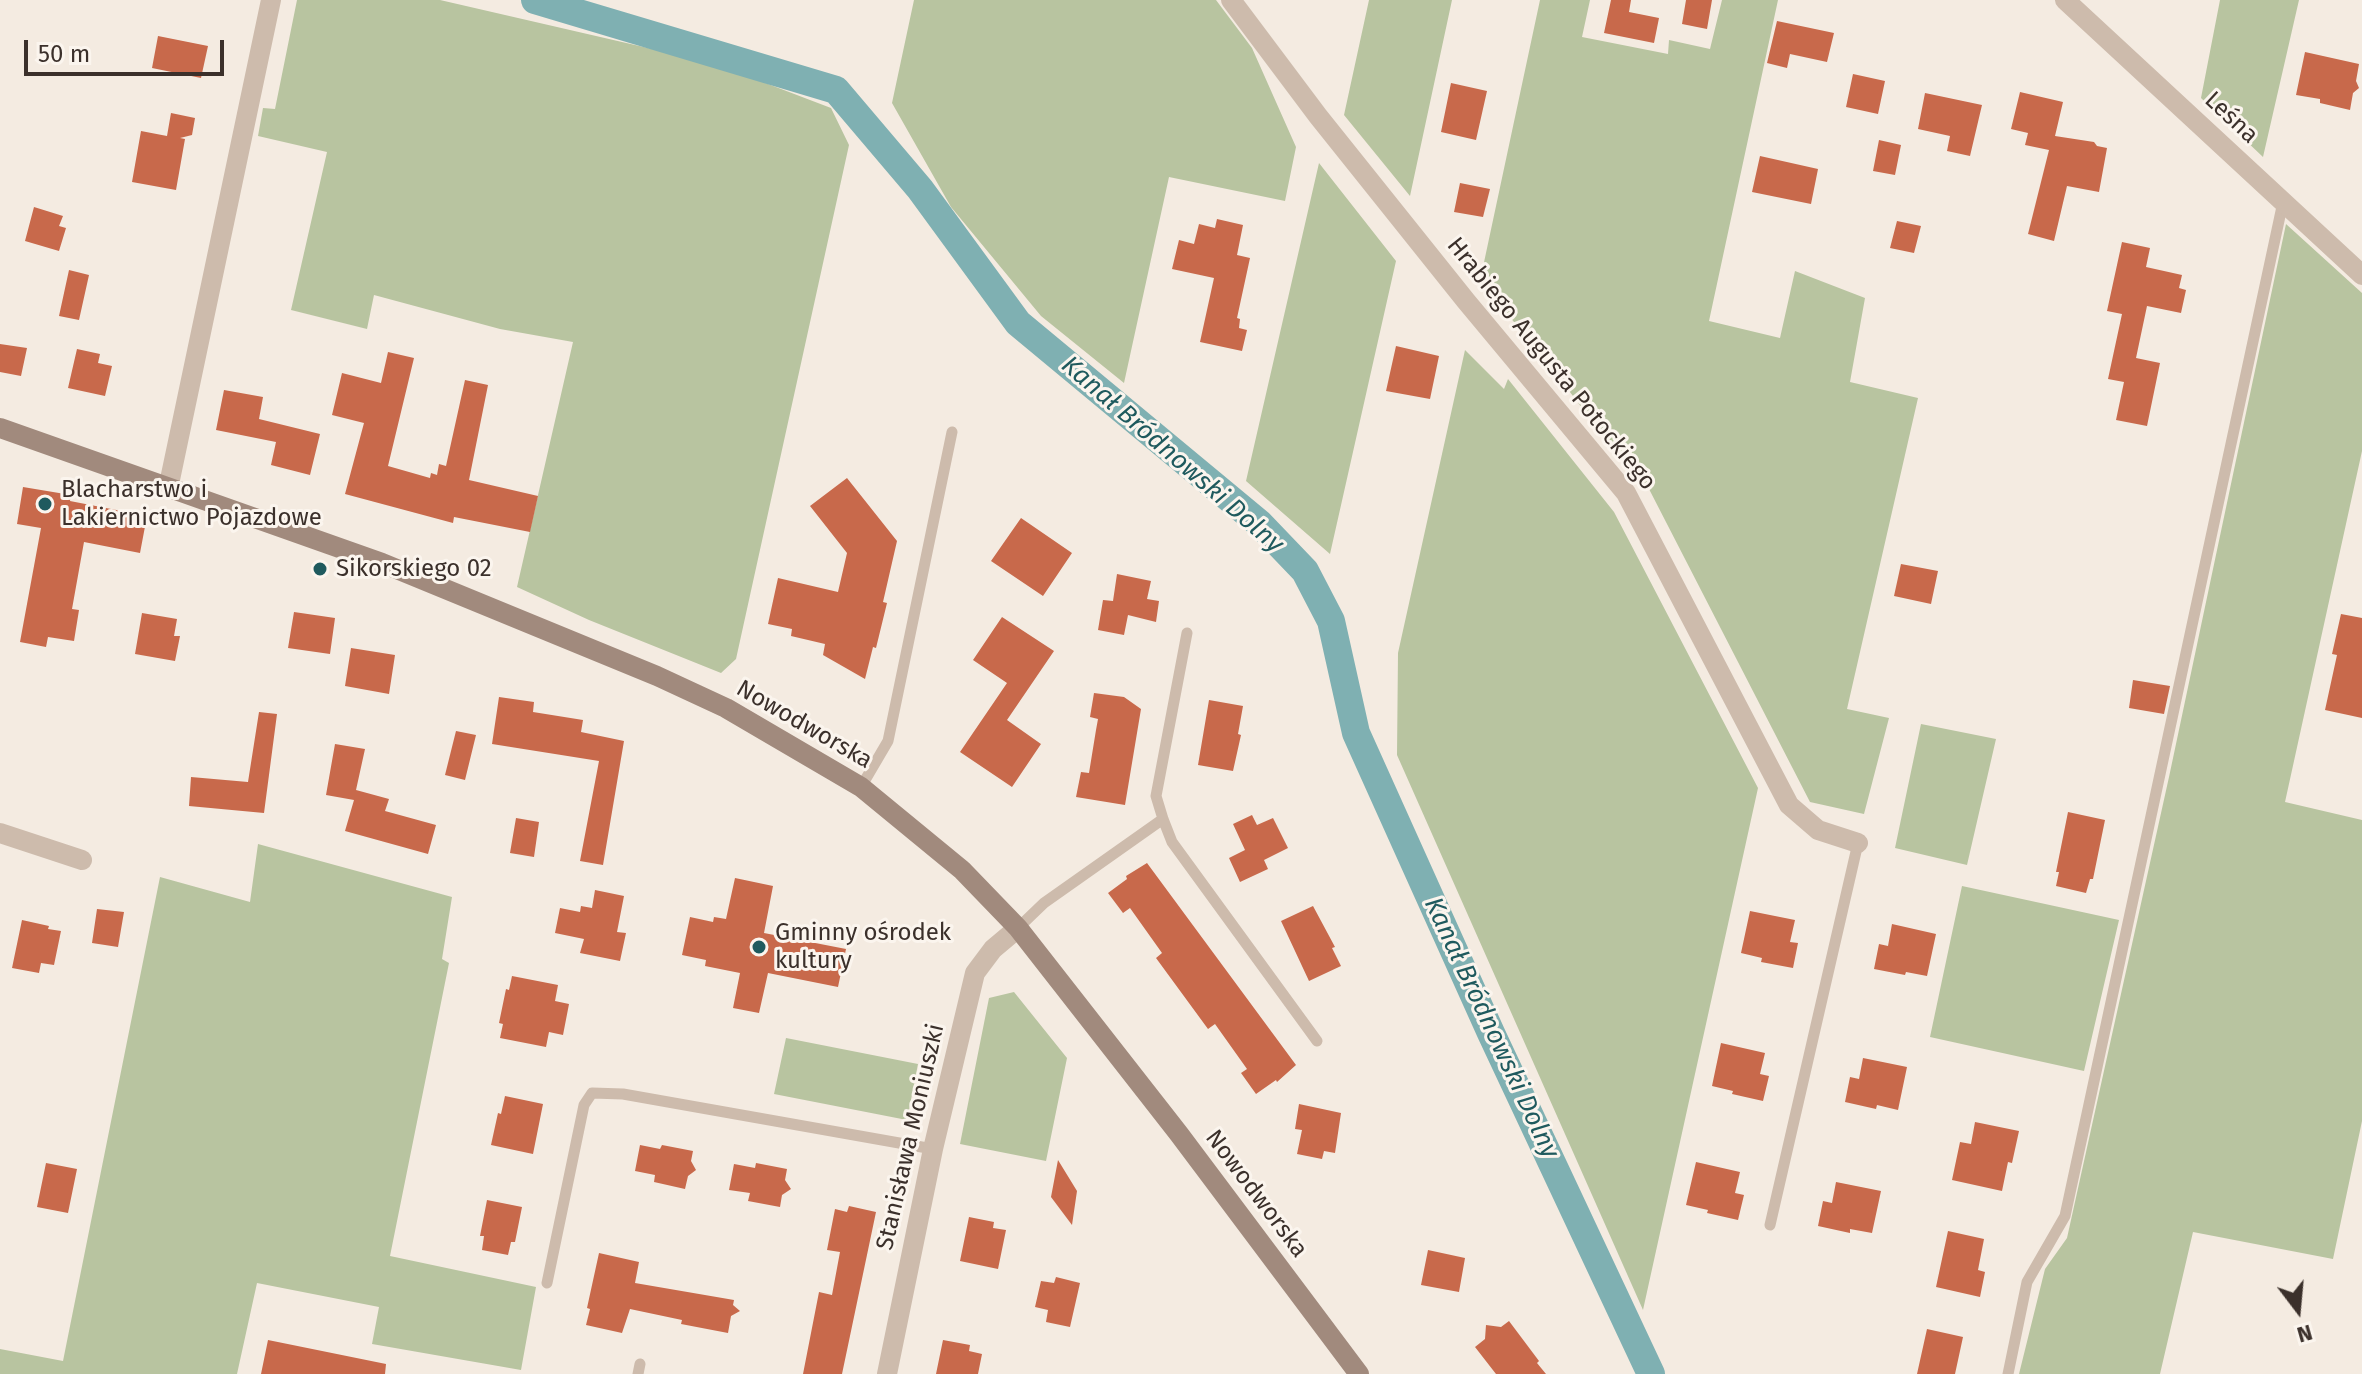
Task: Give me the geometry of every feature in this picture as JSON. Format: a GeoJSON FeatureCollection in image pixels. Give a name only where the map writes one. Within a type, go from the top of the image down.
{"type":"FeatureCollection","features":[{"type":"Feature","properties":{"kind":"main road","name":"Nowodworska"},"geometry":{"type":"LineString","coordinates":[[0,428],[382,563],[657,676],[726,708],[861,787],[962,870],[1018,928],[1179,1134],[1359,1374]]}},
{"type":"Feature","properties":{"kind":"street"},"geometry":{"type":"LineString","coordinates":[[168,489],[271,0]]}},
{"type":"Feature","properties":{"kind":"street","name":"Hrabiego Augusta Potockiego"},"geometry":{"type":"LineString","coordinates":[[1231,0],[1318,116],[1466,301],[1626,493],[1789,805],[1818,830],[1858,843]]}},
{"type":"Feature","properties":{"kind":"street","name":"Leśna"},"geometry":{"type":"LineString","coordinates":[[2065,0],[2362,275]]}},
{"type":"Feature","properties":{"kind":"street"},"geometry":{"type":"LineString","coordinates":[[0,833],[82,860]]}},
{"type":"Feature","properties":{"kind":"street","name":"Stanisława Moniuszki"},"geometry":{"type":"LineString","coordinates":[[887,1374],[933,1149],[975,973],[993,949],[1018,928]]}},
{"type":"Feature","properties":{"kind":"lane"},"geometry":{"type":"LineString","coordinates":[[2008,1374],[2027,1282],[2065,1216],[2283,202]]}},
{"type":"Feature","properties":{"kind":"lane"},"geometry":{"type":"LineString","coordinates":[[861,787],[888,741],[952,432]]}},
{"type":"Feature","properties":{"kind":"lane"},"geometry":{"type":"LineString","coordinates":[[1187,633],[1156,796],[1163,819],[1172,842],[1317,1041]]}},
{"type":"Feature","properties":{"kind":"lane"},"geometry":{"type":"LineString","coordinates":[[1018,928],[1044,903],[1163,819]]}},
{"type":"Feature","properties":{"kind":"lane"},"geometry":{"type":"LineString","coordinates":[[1770,1225],[1858,843]]}},
{"type":"Feature","properties":{"kind":"lane"},"geometry":{"type":"LineString","coordinates":[[547,1283],[584,1105],[592,1093],[623,1094],[933,1149]]}},
{"type":"Feature","properties":{"kind":"green space"},"geometry":{"type":"Polygon","coordinates":[[[297,0],[440,0],[713,63],[831,108],[849,145],[736,659],[721,673],[589,620],[517,587],[573,342],[500,329],[374,295],[367,329],[291,310],[327,152],[258,136],[263,108],[275,109],[297,0]]]}},
{"type":"Feature","properties":{"kind":"green space"},"geometry":{"type":"Polygon","coordinates":[[[914,0],[1216,0],[1252,48],[1296,147],[1285,201],[1169,177],[1124,383],[1041,316],[951,207],[892,103],[914,0]]]}},
{"type":"Feature","properties":{"kind":"green space"},"geometry":{"type":"Polygon","coordinates":[[[1369,0],[1452,0],[1410,196],[1344,115],[1369,0]]]}},
{"type":"Feature","properties":{"kind":"green space"},"geometry":{"type":"Polygon","coordinates":[[[1540,0],[1590,0],[1582,37],[1668,54],[1669,40],[1710,49],[1722,0],[1778,0],[1709,321],[1780,338],[1795,271],[1865,298],[1850,382],[1918,398],[1847,709],[1889,718],[1864,814],[1810,802],[1649,489],[1613,449],[1548,363],[1480,281],[1540,0]]]}},
{"type":"Feature","properties":{"kind":"green space"},"geometry":{"type":"Polygon","coordinates":[[[2220,0],[2299,0],[2263,157],[2201,98],[2220,0]]]}},
{"type":"Feature","properties":{"kind":"green space"},"geometry":{"type":"Polygon","coordinates":[[[1319,163],[1396,261],[1330,554],[1246,481],[1319,163]]]}},
{"type":"Feature","properties":{"kind":"green space"},"geometry":{"type":"Polygon","coordinates":[[[2286,224],[2362,293],[2362,451],[2285,802],[2362,820],[2362,1121],[2333,1259],[2193,1232],[2160,1374],[2019,1374],[2045,1269],[2067,1238],[2286,224]]]}},
{"type":"Feature","properties":{"kind":"green space"},"geometry":{"type":"Polygon","coordinates":[[[1465,350],[1504,389],[1508,379],[1614,512],[1758,788],[1643,1310],[1397,755],[1398,653],[1465,350]]]}},
{"type":"Feature","properties":{"kind":"green space"},"geometry":{"type":"Polygon","coordinates":[[[1921,724],[1996,739],[1967,865],[1895,848],[1921,724]]]}},
{"type":"Feature","properties":{"kind":"green space"},"geometry":{"type":"Polygon","coordinates":[[[258,844],[452,897],[442,959],[449,963],[390,1256],[536,1287],[521,1370],[372,1344],[379,1307],[257,1283],[237,1374],[0,1374],[0,1349],[63,1361],[160,877],[250,902],[258,844]]]}},
{"type":"Feature","properties":{"kind":"green space"},"geometry":{"type":"Polygon","coordinates":[[[1962,886],[2119,920],[2084,1071],[1930,1037],[1962,886]]]}},
{"type":"Feature","properties":{"kind":"green space"},"geometry":{"type":"Polygon","coordinates":[[[1014,992],[1067,1058],[1046,1161],[960,1144],[989,998],[1014,992]]]}},
{"type":"Feature","properties":{"kind":"green space"},"geometry":{"type":"Polygon","coordinates":[[[786,1038],[918,1064],[907,1120],[774,1094],[786,1038]]]}},
{"type":"Feature","properties":{"kind":"building"},"geometry":{"type":"Polygon","coordinates":[[[1611,0],[1631,0],[1629,12],[1659,18],[1654,43],[1604,33],[1611,0]]]}},
{"type":"Feature","properties":{"kind":"building"},"geometry":{"type":"Polygon","coordinates":[[[1686,0],[1712,0],[1707,29],[1682,24],[1686,0]]]}},
{"type":"Feature","properties":{"kind":"building"},"geometry":{"type":"Polygon","coordinates":[[[1777,21],[1834,33],[1827,62],[1790,54],[1787,68],[1767,63],[1777,21]]]}},
{"type":"Feature","properties":{"kind":"building"},"geometry":{"type":"Polygon","coordinates":[[[158,36],[208,46],[201,78],[152,68],[158,36]]]}},
{"type":"Feature","properties":{"kind":"building"},"geometry":{"type":"Polygon","coordinates":[[[2305,52],[2359,64],[2356,81],[2359,88],[2353,93],[2350,110],[2320,103],[2320,99],[2296,95],[2305,52]]]}},
{"type":"Feature","properties":{"kind":"building"},"geometry":{"type":"Polygon","coordinates":[[[1853,74],[1885,81],[1878,114],[1846,107],[1853,74]]]}},
{"type":"Feature","properties":{"kind":"building"},"geometry":{"type":"Polygon","coordinates":[[[1451,83],[1487,91],[1476,140],[1441,132],[1451,83]]]}},
{"type":"Feature","properties":{"kind":"building"},"geometry":{"type":"Polygon","coordinates":[[[2020,92],[2063,102],[2055,136],[2094,142],[2107,148],[2099,192],[2067,186],[2054,241],[2028,234],[2049,150],[2025,145],[2028,133],[2011,129],[2020,92]]]}},
{"type":"Feature","properties":{"kind":"building"},"geometry":{"type":"Polygon","coordinates":[[[1925,93],[1982,105],[1970,156],[1947,151],[1950,136],[1918,129],[1925,93]]]}},
{"type":"Feature","properties":{"kind":"building"},"geometry":{"type":"Polygon","coordinates":[[[171,113],[195,118],[192,135],[180,138],[185,139],[176,190],[132,182],[141,131],[167,136],[171,113]]]}},
{"type":"Feature","properties":{"kind":"building"},"geometry":{"type":"Polygon","coordinates":[[[1879,140],[1901,145],[1895,175],[1873,171],[1879,140]]]}},
{"type":"Feature","properties":{"kind":"building"},"geometry":{"type":"Polygon","coordinates":[[[1760,156],[1818,169],[1811,204],[1752,192],[1760,156]]]}},
{"type":"Feature","properties":{"kind":"building"},"geometry":{"type":"Polygon","coordinates":[[[1460,183],[1490,189],[1483,217],[1454,212],[1460,183]]]}},
{"type":"Feature","properties":{"kind":"building"},"geometry":{"type":"Polygon","coordinates":[[[34,207],[63,216],[59,226],[66,228],[59,251],[25,241],[34,207]]]}},
{"type":"Feature","properties":{"kind":"building"},"geometry":{"type":"Polygon","coordinates":[[[1217,219],[1243,225],[1237,255],[1250,258],[1237,318],[1240,319],[1239,328],[1247,330],[1242,351],[1200,342],[1214,278],[1172,269],[1179,240],[1194,244],[1199,224],[1215,228],[1217,219]]]}},
{"type":"Feature","properties":{"kind":"building"},"geometry":{"type":"Polygon","coordinates":[[[1897,221],[1921,226],[1914,253],[1890,248],[1897,221]]]}},
{"type":"Feature","properties":{"kind":"building"},"geometry":{"type":"Polygon","coordinates":[[[2122,242],[2150,248],[2146,267],[2182,275],[2179,288],[2186,290],[2181,313],[2147,306],[2136,358],[2160,363],[2147,426],[2116,420],[2124,382],[2108,379],[2122,314],[2107,311],[2122,242]]]}},
{"type":"Feature","properties":{"kind":"building"},"geometry":{"type":"Polygon","coordinates":[[[69,270],[89,275],[79,320],[59,316],[69,270]]]}},
{"type":"Feature","properties":{"kind":"building"},"geometry":{"type":"Polygon","coordinates":[[[0,344],[27,348],[21,376],[0,372],[0,344]]]}},
{"type":"Feature","properties":{"kind":"building"},"geometry":{"type":"Polygon","coordinates":[[[1396,346],[1439,356],[1430,399],[1386,391],[1396,346]]]}},
{"type":"Feature","properties":{"kind":"building"},"geometry":{"type":"Polygon","coordinates":[[[77,349],[100,354],[98,363],[112,366],[105,396],[68,388],[77,349]]]}},
{"type":"Feature","properties":{"kind":"building"},"geometry":{"type":"Polygon","coordinates":[[[388,352],[414,358],[388,466],[430,478],[431,473],[437,475],[439,464],[446,466],[465,380],[488,385],[469,480],[538,496],[530,532],[454,517],[453,523],[345,494],[364,423],[332,415],[342,373],[381,383],[388,352]]]}},
{"type":"Feature","properties":{"kind":"building"},"geometry":{"type":"Polygon","coordinates":[[[224,390],[263,397],[259,419],[320,434],[310,475],[271,465],[276,442],[216,430],[224,390]]]}},
{"type":"Feature","properties":{"kind":"building"},"geometry":{"type":"Polygon","coordinates":[[[847,478],[897,541],[883,602],[887,603],[865,679],[823,655],[825,644],[791,636],[792,629],[768,624],[778,578],[838,592],[847,553],[810,506],[847,478]]]}},
{"type":"Feature","properties":{"kind":"building"},"geometry":{"type":"Polygon","coordinates":[[[23,487],[71,495],[70,501],[147,516],[140,553],[84,542],[72,609],[79,610],[74,641],[48,637],[46,647],[20,642],[41,528],[17,524],[23,487]]]}},
{"type":"Feature","properties":{"kind":"building"},"geometry":{"type":"Polygon","coordinates":[[[1021,518],[1072,553],[1043,596],[991,561],[1021,518]]]}},
{"type":"Feature","properties":{"kind":"building"},"geometry":{"type":"Polygon","coordinates":[[[1901,564],[1938,571],[1931,604],[1894,596],[1901,564]]]}},
{"type":"Feature","properties":{"kind":"building"},"geometry":{"type":"Polygon","coordinates":[[[1117,574],[1151,581],[1147,599],[1159,601],[1156,622],[1128,615],[1124,635],[1098,630],[1103,600],[1113,601],[1117,574]]]}},
{"type":"Feature","properties":{"kind":"building"},"geometry":{"type":"Polygon","coordinates":[[[294,612],[335,618],[330,654],[288,648],[294,612]]]}},
{"type":"Feature","properties":{"kind":"building"},"geometry":{"type":"Polygon","coordinates":[[[142,613],[177,619],[174,636],[180,636],[175,661],[135,654],[142,613]]]}},
{"type":"Feature","properties":{"kind":"building"},"geometry":{"type":"Polygon","coordinates":[[[2341,614],[2362,618],[2362,718],[2325,710],[2337,655],[2332,654],[2341,614]]]}},
{"type":"Feature","properties":{"kind":"building"},"geometry":{"type":"Polygon","coordinates":[[[1002,617],[1054,651],[1007,720],[1041,744],[1012,787],[960,752],[1007,683],[973,660],[1002,617]]]}},
{"type":"Feature","properties":{"kind":"building"},"geometry":{"type":"Polygon","coordinates":[[[351,648],[395,655],[389,694],[345,686],[351,648]]]}},
{"type":"Feature","properties":{"kind":"building"},"geometry":{"type":"Polygon","coordinates":[[[2133,680],[2170,686],[2164,714],[2129,708],[2133,680]]]}},
{"type":"Feature","properties":{"kind":"building"},"geometry":{"type":"Polygon","coordinates":[[[1094,693],[1124,697],[1141,709],[1125,805],[1076,797],[1081,772],[1089,773],[1098,719],[1090,717],[1094,693]]]}},
{"type":"Feature","properties":{"kind":"building"},"geometry":{"type":"Polygon","coordinates":[[[499,697],[534,702],[533,712],[583,720],[581,732],[624,741],[603,865],[580,861],[599,761],[492,744],[499,697]]]}},
{"type":"Feature","properties":{"kind":"building"},"geometry":{"type":"Polygon","coordinates":[[[1209,700],[1243,706],[1238,734],[1241,735],[1233,771],[1198,765],[1209,700]]]}},
{"type":"Feature","properties":{"kind":"building"},"geometry":{"type":"Polygon","coordinates":[[[259,712],[277,714],[264,813],[189,806],[191,777],[248,782],[259,712]]]}},
{"type":"Feature","properties":{"kind":"building"},"geometry":{"type":"Polygon","coordinates":[[[456,731],[476,735],[465,780],[445,775],[456,731]]]}},
{"type":"Feature","properties":{"kind":"building"},"geometry":{"type":"Polygon","coordinates":[[[335,744],[365,749],[356,790],[389,799],[385,811],[436,825],[428,854],[345,831],[354,800],[326,795],[335,744]]]}},
{"type":"Feature","properties":{"kind":"building"},"geometry":{"type":"Polygon","coordinates":[[[2068,812],[2105,820],[2093,879],[2090,879],[2086,893],[2056,886],[2068,812]]]}},
{"type":"Feature","properties":{"kind":"building"},"geometry":{"type":"Polygon","coordinates":[[[1252,815],[1257,825],[1273,818],[1288,848],[1264,860],[1268,869],[1240,882],[1229,858],[1245,850],[1233,824],[1252,815]]]}},
{"type":"Feature","properties":{"kind":"building"},"geometry":{"type":"Polygon","coordinates":[[[516,818],[539,822],[534,857],[510,853],[516,818]]]}},
{"type":"Feature","properties":{"kind":"building"},"geometry":{"type":"Polygon","coordinates":[[[1147,863],[1296,1065],[1277,1082],[1256,1094],[1241,1073],[1247,1069],[1215,1024],[1208,1029],[1156,958],[1162,953],[1130,908],[1123,913],[1108,893],[1127,879],[1126,876],[1147,863]]]}},
{"type":"Feature","properties":{"kind":"building","name":"Gminny ośrodek kultury"},"geometry":{"type":"Polygon","coordinates":[[[735,878],[773,886],[764,933],[846,949],[838,987],[768,973],[759,1013],[733,1008],[740,973],[705,966],[706,960],[682,955],[690,917],[713,922],[714,917],[726,919],[735,878]]]}},
{"type":"Feature","properties":{"kind":"building"},"geometry":{"type":"Polygon","coordinates":[[[595,890],[624,896],[617,932],[626,933],[620,961],[580,953],[584,939],[555,933],[560,908],[580,912],[581,906],[592,908],[595,890]]]}},
{"type":"Feature","properties":{"kind":"building"},"geometry":{"type":"Polygon","coordinates":[[[1313,906],[1335,947],[1332,948],[1341,966],[1309,981],[1281,921],[1313,906]]]}},
{"type":"Feature","properties":{"kind":"building"},"geometry":{"type":"Polygon","coordinates":[[[97,909],[124,912],[118,947],[92,943],[97,909]]]}},
{"type":"Feature","properties":{"kind":"building"},"geometry":{"type":"Polygon","coordinates":[[[1750,911],[1795,920],[1790,942],[1798,943],[1793,968],[1761,962],[1762,958],[1741,953],[1750,911]]]}},
{"type":"Feature","properties":{"kind":"building"},"geometry":{"type":"Polygon","coordinates":[[[22,920],[61,931],[54,965],[41,963],[39,973],[12,968],[22,920]]]}},
{"type":"Feature","properties":{"kind":"building"},"geometry":{"type":"Polygon","coordinates":[[[1892,924],[1936,934],[1927,976],[1874,969],[1879,944],[1888,946],[1892,924]]]}},
{"type":"Feature","properties":{"kind":"building"},"geometry":{"type":"Polygon","coordinates":[[[512,976],[558,985],[555,1001],[569,1004],[563,1035],[549,1032],[546,1047],[500,1038],[503,1024],[499,1023],[512,976]]]}},
{"type":"Feature","properties":{"kind":"building"},"geometry":{"type":"Polygon","coordinates":[[[1721,1043],[1765,1053],[1760,1074],[1769,1076],[1763,1101],[1712,1086],[1721,1043]]]}},
{"type":"Feature","properties":{"kind":"building"},"geometry":{"type":"Polygon","coordinates":[[[1863,1058],[1907,1067],[1898,1110],[1845,1102],[1850,1077],[1859,1079],[1863,1058]]]}},
{"type":"Feature","properties":{"kind":"building"},"geometry":{"type":"Polygon","coordinates":[[[505,1096],[543,1104],[533,1154],[491,1145],[505,1096]]]}},
{"type":"Feature","properties":{"kind":"building"},"geometry":{"type":"Polygon","coordinates":[[[1299,1104],[1341,1113],[1335,1153],[1324,1151],[1322,1159],[1297,1154],[1302,1130],[1295,1129],[1299,1104]]]}},
{"type":"Feature","properties":{"kind":"building"},"geometry":{"type":"Polygon","coordinates":[[[1975,1122],[2019,1131],[2002,1191],[1952,1180],[1960,1142],[1971,1144],[1975,1122]]]}},
{"type":"Feature","properties":{"kind":"building"},"geometry":{"type":"Polygon","coordinates":[[[640,1145],[660,1149],[662,1145],[693,1151],[691,1161],[696,1170],[688,1176],[685,1189],[654,1182],[655,1175],[635,1171],[640,1145]]]}},
{"type":"Feature","properties":{"kind":"building"},"geometry":{"type":"Polygon","coordinates":[[[1058,1160],[1077,1191],[1072,1225],[1051,1197],[1058,1160]]]}},
{"type":"Feature","properties":{"kind":"building"},"geometry":{"type":"Polygon","coordinates":[[[1696,1162],[1740,1172],[1735,1193],[1744,1195],[1738,1220],[1686,1205],[1696,1162]]]}},
{"type":"Feature","properties":{"kind":"building"},"geometry":{"type":"Polygon","coordinates":[[[46,1163],[77,1169],[68,1213],[37,1207],[46,1163]]]}},
{"type":"Feature","properties":{"kind":"building"},"geometry":{"type":"Polygon","coordinates":[[[756,1163],[787,1169],[785,1180],[791,1189],[782,1195],[780,1207],[748,1201],[750,1193],[729,1190],[734,1164],[755,1168],[756,1163]]]}},
{"type":"Feature","properties":{"kind":"building"},"geometry":{"type":"Polygon","coordinates":[[[1836,1182],[1881,1191],[1872,1233],[1850,1229],[1850,1233],[1818,1226],[1823,1201],[1832,1203],[1836,1182]]]}},
{"type":"Feature","properties":{"kind":"building"},"geometry":{"type":"Polygon","coordinates":[[[487,1200],[522,1207],[515,1242],[511,1242],[508,1255],[482,1250],[484,1236],[480,1236],[487,1200]]]}},
{"type":"Feature","properties":{"kind":"building"},"geometry":{"type":"Polygon","coordinates":[[[849,1206],[876,1212],[842,1374],[803,1374],[819,1292],[832,1295],[840,1252],[827,1250],[835,1209],[847,1212],[849,1206]]]}},
{"type":"Feature","properties":{"kind":"building"},"geometry":{"type":"Polygon","coordinates":[[[969,1217],[994,1222],[993,1228],[1006,1230],[998,1269],[960,1261],[969,1217]]]}},
{"type":"Feature","properties":{"kind":"building"},"geometry":{"type":"Polygon","coordinates":[[[1948,1231],[1984,1239],[1978,1270],[1985,1272],[1980,1297],[1936,1287],[1948,1231]]]}},
{"type":"Feature","properties":{"kind":"building"},"geometry":{"type":"Polygon","coordinates":[[[1428,1250],[1465,1258],[1459,1292],[1421,1285],[1428,1250]]]}},
{"type":"Feature","properties":{"kind":"building"},"geometry":{"type":"Polygon","coordinates":[[[599,1253],[639,1262],[635,1283],[734,1300],[733,1305],[740,1311],[731,1316],[728,1333],[681,1324],[682,1320],[630,1309],[622,1333],[586,1325],[599,1253]]]}},
{"type":"Feature","properties":{"kind":"building"},"geometry":{"type":"Polygon","coordinates":[[[1056,1277],[1080,1283],[1070,1327],[1046,1322],[1048,1310],[1035,1307],[1041,1281],[1054,1283],[1056,1277]]]}},
{"type":"Feature","properties":{"kind":"building"},"geometry":{"type":"Polygon","coordinates":[[[1509,1321],[1546,1374],[1496,1374],[1475,1347],[1485,1339],[1486,1325],[1501,1327],[1509,1321]]]}},
{"type":"Feature","properties":{"kind":"building"},"geometry":{"type":"Polygon","coordinates":[[[1927,1329],[1963,1337],[1955,1374],[1917,1374],[1927,1329]]]}},
{"type":"Feature","properties":{"kind":"building"},"geometry":{"type":"Polygon","coordinates":[[[268,1340],[386,1364],[385,1374],[261,1374],[268,1340]]]}},
{"type":"Feature","properties":{"kind":"building"},"geometry":{"type":"Polygon","coordinates":[[[943,1340],[970,1345],[969,1351],[982,1354],[978,1374],[936,1374],[943,1340]]]}},
{"type":"Feature","properties":{"kind":"waterway","name":"Kanał Bródnowski Dolny"},"geometry":{"type":"LineString","coordinates":[[535,0],[836,90],[920,189],[1018,323],[1259,523],[1305,571],[1331,621],[1356,733],[1491,1033],[1651,1374]]}},
{"type":"Feature","properties":{"kind":"place","name":"Blacharstwo i Lakiernictwo Pojazdowe"},"geometry":{"type":"Point","coordinates":[45,504]}},
{"type":"Feature","properties":{"kind":"place","name":"Sikorskiego 02"},"geometry":{"type":"Point","coordinates":[320,569]}},
{"type":"Feature","properties":{"kind":"place","name":"Gminny ośrodek kultury"},"geometry":{"type":"Point","coordinates":[759,947]}}]}
